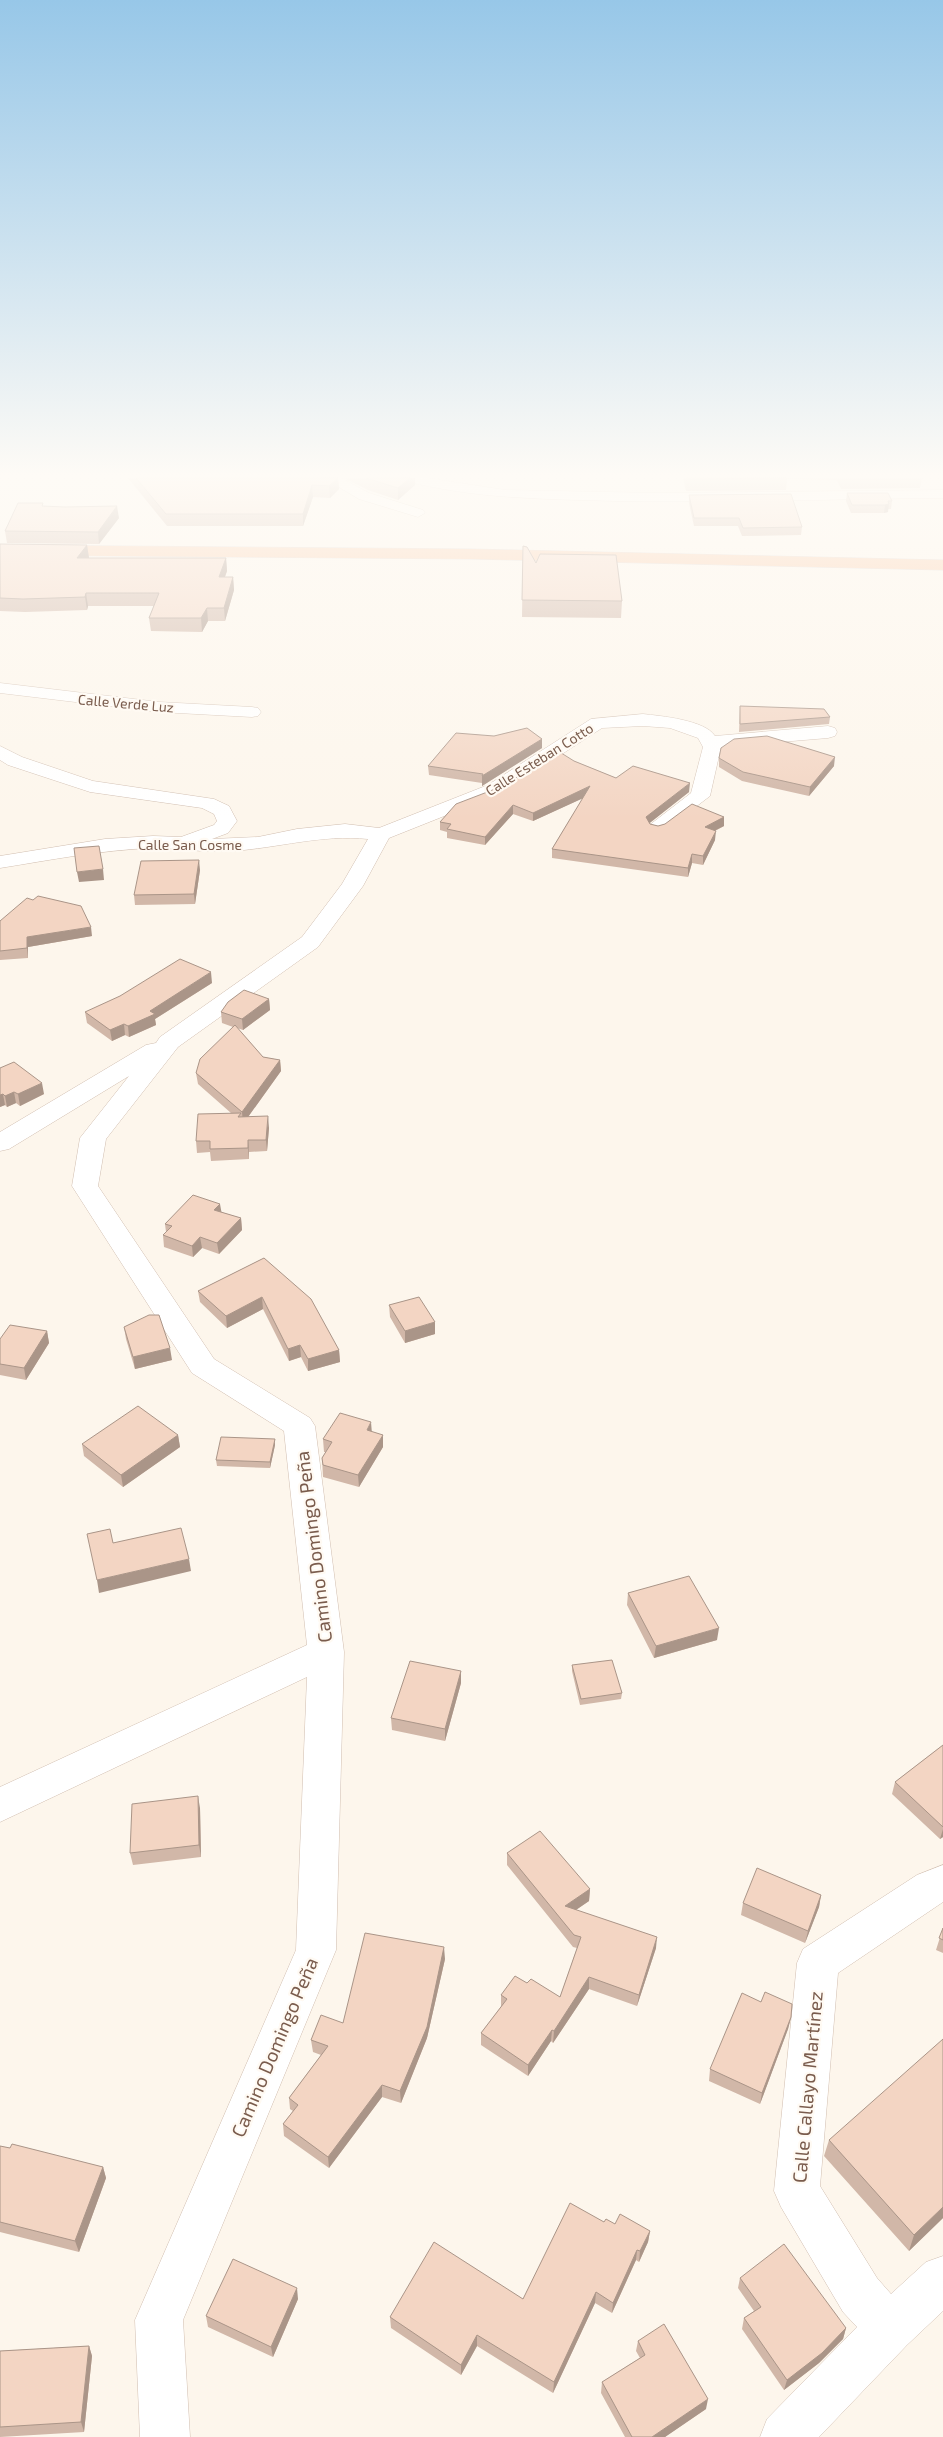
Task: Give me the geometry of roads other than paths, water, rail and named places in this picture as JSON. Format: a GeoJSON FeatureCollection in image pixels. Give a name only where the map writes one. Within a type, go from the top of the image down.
{"type":"FeatureCollection","features":[{"type":"Feature","properties":{"kind":"street","name":"Calle Verde Luz"},"geometry":{"type":"LineString","coordinates":[[0,688],[160,707],[252,712]]}},
{"type":"Feature","properties":{"kind":"street","name":"Calle Esteban Cotto"},"geometry":{"type":"LineString","coordinates":[[381,834],[495,789],[598,722],[643,720],[673,723],[705,734],[709,742]]}},
{"type":"Feature","properties":{"kind":"street"},"geometry":{"type":"LineString","coordinates":[[657,827],[700,796],[712,748],[709,742],[828,732]]}},
{"type":"Feature","properties":{"kind":"street"},"geometry":{"type":"LineString","coordinates":[[0,752],[15,761],[90,786],[207,803],[222,810],[227,821],[221,829],[178,844]]}},
{"type":"Feature","properties":{"kind":"street","name":"Calle San Cosme"},"geometry":{"type":"LineString","coordinates":[[0,862],[105,845],[153,842],[178,844],[258,843],[296,835],[344,830],[381,834]]}},
{"type":"Feature","properties":{"kind":"street","name":"Camino Domingo Peña"},"geometry":{"type":"LineString","coordinates":[[165,2437],[159,2320],[316,1950],[326,1652],[298,1426],[203,1366],[85,1186],[93,1138],[169,1042],[310,942],[352,886],[381,834]]}},
{"type":"Feature","properties":{"kind":"street"},"geometry":{"type":"LineString","coordinates":[[0,1143],[169,1042]]}},
{"type":"Feature","properties":{"kind":"street"},"geometry":{"type":"LineString","coordinates":[[0,1805],[326,1652]]}},
{"type":"Feature","properties":{"kind":"street","name":"Calle Callayo Martínez"},"geometry":{"type":"LineString","coordinates":[[890,2328],[860,2295],[796,2190],[818,1963],[931,1888],[943,1883]]}},
{"type":"Feature","properties":{"kind":"street"},"geometry":{"type":"LineString","coordinates":[[785,2437],[890,2328],[943,2279]]}}]}
